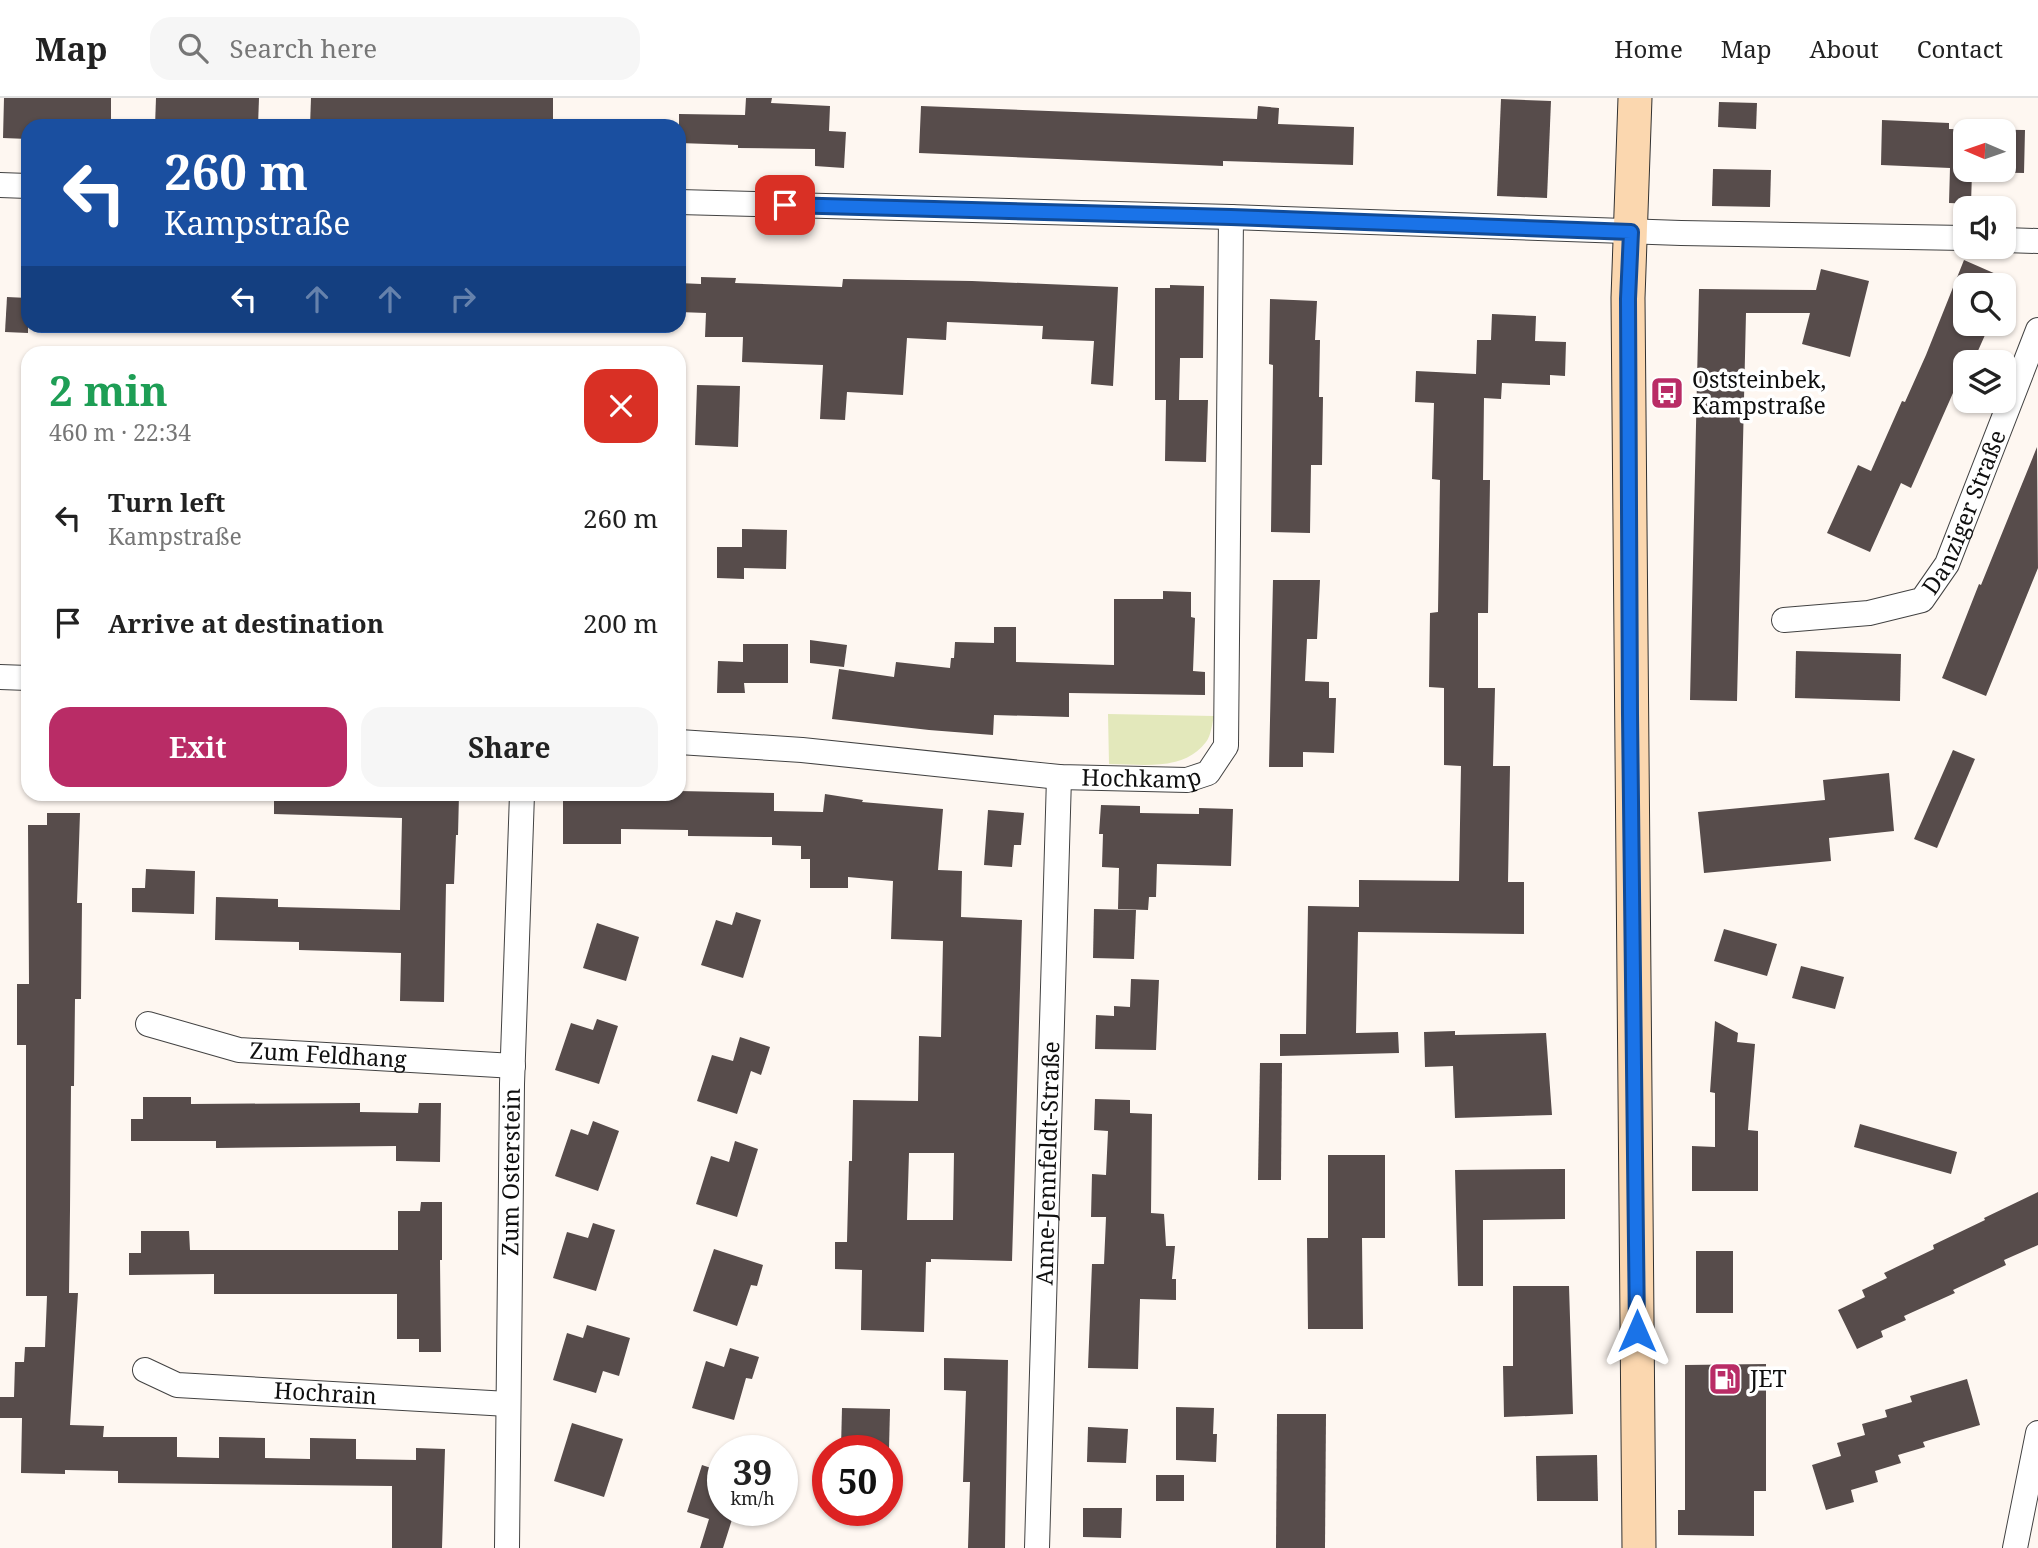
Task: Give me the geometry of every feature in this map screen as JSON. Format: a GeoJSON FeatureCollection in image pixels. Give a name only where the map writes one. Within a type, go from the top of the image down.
{"type":"FeatureCollection","features":[{"type":"Feature","properties":{"kind":"main road"},"geometry":{"type":"LineString","coordinates":[[1635,98],[1628,299],[1639,1548]]}},
{"type":"Feature","properties":{"kind":"street"},"geometry":{"type":"LineString","coordinates":[[0,185],[21,186]]}},
{"type":"Feature","properties":{"kind":"street"},"geometry":{"type":"LineString","coordinates":[[686,202],[1231,217],[1631,232],[1953,238]]}},
{"type":"Feature","properties":{"kind":"street","name":"Hochkamp"},"geometry":{"type":"LineString","coordinates":[[686,742],[802,750],[1059,777],[1187,780],[1208,774],[1226,746],[1231,217]]}},
{"type":"Feature","properties":{"kind":"street"},"geometry":{"type":"LineString","coordinates":[[2016,240],[2038,241]]}},
{"type":"Feature","properties":{"kind":"street","name":"Danziger Straße"},"geometry":{"type":"LineString","coordinates":[[1784,620],[1869,613],[1922,600],[1947,565],[2038,330]]}},
{"type":"Feature","properties":{"kind":"street"},"geometry":{"type":"LineString","coordinates":[[0,677],[21,678]]}},
{"type":"Feature","properties":{"kind":"street","name":"Anne-Jennfeldt-Straße"},"geometry":{"type":"LineString","coordinates":[[1037,1548],[1059,777]]}},
{"type":"Feature","properties":{"kind":"street","name":"Zum Osterstein"},"geometry":{"type":"LineString","coordinates":[[507,1548],[513,1066],[522,801]]}},
{"type":"Feature","properties":{"kind":"street","name":"Zum Feldhang"},"geometry":{"type":"LineString","coordinates":[[148,1024],[239,1050],[513,1066]]}},
{"type":"Feature","properties":{"kind":"street","name":"Hochrain"},"geometry":{"type":"LineString","coordinates":[[145,1370],[177,1385],[508,1404]]}},
{"type":"Feature","properties":{"kind":"street"},"geometry":{"type":"LineString","coordinates":[[2015,1548],[2038,1433]]}},
{"type":"Feature","properties":{"kind":"green space"},"geometry":{"type":"Polygon","coordinates":[[[1108,714],[1214,716],[1208,739],[1197,752],[1174,762],[1135,765],[1109,764],[1108,714]]]}},
{"type":"Feature","properties":{"kind":"building"},"geometry":{"type":"Polygon","coordinates":[[[4,98],[111,98],[111,119],[21,119],[21,139],[3,138],[4,98]]]}},
{"type":"Feature","properties":{"kind":"building"},"geometry":{"type":"Polygon","coordinates":[[[156,98],[259,98],[258,119],[155,119],[156,98]]]}},
{"type":"Feature","properties":{"kind":"building"},"geometry":{"type":"Polygon","coordinates":[[[311,98],[553,98],[553,119],[310,119],[311,98]]]}},
{"type":"Feature","properties":{"kind":"building"},"geometry":{"type":"Polygon","coordinates":[[[746,98],[772,98],[771,103],[830,106],[829,131],[846,132],[844,168],[815,166],[815,149],[738,148],[738,145],[686,143],[686,119],[679,119],[679,114],[745,115],[746,98]]]}},
{"type":"Feature","properties":{"kind":"building"},"geometry":{"type":"Polygon","coordinates":[[[1501,99],[1551,101],[1547,198],[1497,196],[1501,99]]]}},
{"type":"Feature","properties":{"kind":"building"},"geometry":{"type":"Polygon","coordinates":[[[1719,102],[1757,103],[1756,129],[1718,127],[1719,102]]]}},
{"type":"Feature","properties":{"kind":"building"},"geometry":{"type":"Polygon","coordinates":[[[921,106],[1257,119],[1258,106],[1279,108],[1278,124],[1354,127],[1353,165],[1223,161],[1223,166],[919,153],[921,106]]]}},
{"type":"Feature","properties":{"kind":"building"},"geometry":{"type":"Polygon","coordinates":[[[1882,120],[1949,123],[1949,129],[1953,129],[1953,182],[1972,182],[1971,196],[1953,196],[1953,203],[1949,203],[1950,168],[1881,165],[1882,120]]]}},
{"type":"Feature","properties":{"kind":"building"},"geometry":{"type":"Polygon","coordinates":[[[2016,130],[2025,130],[2024,173],[2016,173],[2016,130]]]}},
{"type":"Feature","properties":{"kind":"building"},"geometry":{"type":"Polygon","coordinates":[[[1713,169],[1771,170],[1770,207],[1712,206],[1713,169]]]}},
{"type":"Feature","properties":{"kind":"building"},"geometry":{"type":"Polygon","coordinates":[[[1964,260],[1994,273],[1959,273],[1964,260]]]}},
{"type":"Feature","properties":{"kind":"building"},"geometry":{"type":"Polygon","coordinates":[[[1821,269],[1869,281],[1850,357],[1802,344],[1810,313],[1746,313],[1737,701],[1690,700],[1699,289],[1816,290],[1821,269]]]}},
{"type":"Feature","properties":{"kind":"building"},"geometry":{"type":"Polygon","coordinates":[[[701,277],[736,278],[735,283],[842,287],[843,279],[1118,287],[1113,386],[1091,384],[1094,341],[1042,339],[1043,326],[947,322],[946,340],[907,338],[903,395],[847,392],[845,420],[820,419],[823,365],[742,362],[743,337],[705,337],[706,313],[686,312],[686,283],[701,284],[701,277]]]}},
{"type":"Feature","properties":{"kind":"building"},"geometry":{"type":"Polygon","coordinates":[[[1170,285],[1204,286],[1203,358],[1180,358],[1179,400],[1208,400],[1206,462],[1165,461],[1166,400],[1155,400],[1155,288],[1170,288],[1170,285]]]}},
{"type":"Feature","properties":{"kind":"building"},"geometry":{"type":"Polygon","coordinates":[[[1953,288],[1953,336],[1985,336],[1978,350],[1953,350],[1953,393],[1911,488],[1901,483],[1870,552],[1827,533],[1858,465],[1871,471],[1926,355],[1953,288]]]}},
{"type":"Feature","properties":{"kind":"building"},"geometry":{"type":"Polygon","coordinates":[[[7,297],[21,298],[21,333],[5,332],[7,297]]]}},
{"type":"Feature","properties":{"kind":"building"},"geometry":{"type":"Polygon","coordinates":[[[1270,299],[1317,301],[1315,340],[1320,340],[1322,465],[1311,465],[1310,533],[1271,532],[1273,365],[1269,364],[1270,299]]]}},
{"type":"Feature","properties":{"kind":"building"},"geometry":{"type":"Polygon","coordinates":[[[1492,314],[1536,316],[1535,341],[1566,342],[1565,376],[1550,375],[1550,385],[1502,383],[1501,399],[1484,398],[1483,480],[1490,480],[1488,613],[1478,613],[1478,688],[1495,688],[1493,766],[1510,766],[1508,882],[1524,882],[1524,934],[1358,932],[1356,1033],[1398,1032],[1399,1053],[1280,1056],[1280,1034],[1306,1034],[1308,906],[1359,907],[1359,880],[1459,881],[1461,766],[1444,765],[1444,688],[1429,687],[1430,613],[1438,612],[1440,480],[1432,479],[1434,403],[1415,402],[1416,371],[1476,374],[1477,340],[1491,340],[1492,314]]]}},
{"type":"Feature","properties":{"kind":"building"},"geometry":{"type":"Polygon","coordinates":[[[697,385],[740,386],[738,447],[695,445],[697,385]]]}},
{"type":"Feature","properties":{"kind":"building"},"geometry":{"type":"Polygon","coordinates":[[[2037,447],[2038,568],[1986,696],[1942,678],[2037,447]]]}},
{"type":"Feature","properties":{"kind":"building"},"geometry":{"type":"Polygon","coordinates":[[[742,529],[787,530],[786,569],[744,568],[744,579],[717,578],[717,547],[742,547],[742,529]]]}},
{"type":"Feature","properties":{"kind":"building"},"geometry":{"type":"Polygon","coordinates":[[[1273,580],[1320,580],[1317,639],[1307,639],[1305,681],[1329,682],[1329,698],[1336,698],[1334,753],[1303,752],[1303,767],[1269,767],[1273,580]]]}},
{"type":"Feature","properties":{"kind":"building"},"geometry":{"type":"Polygon","coordinates":[[[1163,591],[1191,592],[1191,617],[1195,618],[1193,671],[1205,672],[1205,695],[1069,693],[1069,717],[994,715],[993,735],[832,719],[839,669],[894,677],[896,662],[950,668],[955,642],[994,643],[994,627],[1016,627],[1016,662],[1114,665],[1114,599],[1163,599],[1163,591]]]}},
{"type":"Feature","properties":{"kind":"building"},"geometry":{"type":"Polygon","coordinates":[[[810,640],[847,645],[844,667],[810,663],[810,640]]]}},
{"type":"Feature","properties":{"kind":"building"},"geometry":{"type":"Polygon","coordinates":[[[743,644],[788,644],[788,683],[744,683],[745,693],[717,693],[718,661],[743,662],[743,644]]]}},
{"type":"Feature","properties":{"kind":"building"},"geometry":{"type":"Polygon","coordinates":[[[1796,651],[1901,654],[1900,701],[1795,698],[1796,651]]]}},
{"type":"Feature","properties":{"kind":"building"},"geometry":{"type":"Polygon","coordinates":[[[1953,750],[1975,759],[1937,848],[1914,839],[1953,750]]]}},
{"type":"Feature","properties":{"kind":"building"},"geometry":{"type":"Polygon","coordinates":[[[1889,773],[1894,831],[1829,838],[1831,861],[1704,873],[1698,812],[1825,800],[1823,780],[1889,773]]]}},
{"type":"Feature","properties":{"kind":"building"},"geometry":{"type":"Polygon","coordinates":[[[686,791],[774,793],[774,811],[823,812],[825,794],[863,800],[862,802],[943,809],[938,870],[962,871],[961,917],[1022,920],[1012,1261],[931,1259],[931,1262],[926,1262],[924,1332],[861,1330],[862,1270],[835,1269],[835,1242],[847,1242],[853,1100],[918,1101],[919,1036],[941,1037],[943,941],[891,939],[893,881],[848,877],[848,888],[810,888],[810,859],[801,859],[801,846],[772,845],[772,837],[688,836],[688,830],[621,829],[621,844],[563,844],[563,801],[686,801],[686,791]],[[909,1153],[907,1220],[953,1220],[954,1153],[909,1153]]]}},
{"type":"Feature","properties":{"kind":"building"},"geometry":{"type":"Polygon","coordinates":[[[274,801],[459,801],[454,884],[446,884],[444,1002],[400,1001],[401,953],[299,950],[299,942],[215,940],[216,897],[278,899],[278,907],[400,910],[402,818],[274,814],[274,801]]]}},
{"type":"Feature","properties":{"kind":"building"},"geometry":{"type":"Polygon","coordinates":[[[1101,805],[1140,806],[1140,813],[1199,814],[1199,808],[1233,809],[1231,866],[1157,864],[1156,897],[1149,897],[1148,910],[1118,909],[1119,868],[1102,867],[1103,834],[1099,834],[1101,805]]]}},
{"type":"Feature","properties":{"kind":"building"},"geometry":{"type":"Polygon","coordinates":[[[988,810],[1024,813],[1021,845],[1014,845],[1012,867],[984,865],[988,810]]]}},
{"type":"Feature","properties":{"kind":"building"},"geometry":{"type":"Polygon","coordinates":[[[47,813],[80,813],[77,903],[82,903],[81,999],[75,999],[74,1086],[71,1086],[69,1293],[78,1293],[70,1425],[104,1426],[103,1437],[177,1437],[177,1457],[219,1458],[219,1437],[265,1438],[265,1458],[310,1459],[310,1438],[356,1439],[356,1459],[416,1460],[416,1448],[445,1449],[442,1548],[392,1548],[392,1486],[118,1483],[118,1471],[21,1473],[22,1418],[0,1418],[0,1397],[14,1397],[15,1362],[24,1362],[25,1347],[45,1347],[47,1296],[26,1296],[26,1045],[17,1045],[17,984],[29,984],[28,825],[47,825],[47,813]]]}},
{"type":"Feature","properties":{"kind":"building"},"geometry":{"type":"Polygon","coordinates":[[[146,869],[195,871],[194,914],[132,912],[132,888],[145,888],[146,869]]]}},
{"type":"Feature","properties":{"kind":"building"},"geometry":{"type":"Polygon","coordinates":[[[1094,909],[1136,910],[1134,959],[1093,958],[1094,909]]]}},
{"type":"Feature","properties":{"kind":"building"},"geometry":{"type":"Polygon","coordinates":[[[736,912],[761,920],[743,978],[701,965],[716,920],[732,925],[736,912]]]}},
{"type":"Feature","properties":{"kind":"building"},"geometry":{"type":"Polygon","coordinates":[[[597,923],[639,937],[626,981],[583,968],[597,923]]]}},
{"type":"Feature","properties":{"kind":"building"},"geometry":{"type":"Polygon","coordinates":[[[1724,929],[1777,944],[1767,976],[1714,961],[1724,929]]]}},
{"type":"Feature","properties":{"kind":"building"},"geometry":{"type":"Polygon","coordinates":[[[1801,966],[1844,977],[1835,1009],[1792,998],[1801,966]]]}},
{"type":"Feature","properties":{"kind":"building"},"geometry":{"type":"Polygon","coordinates":[[[1131,979],[1159,980],[1156,1050],[1095,1049],[1096,1015],[1114,1016],[1114,1006],[1130,1007],[1131,979]]]}},
{"type":"Feature","properties":{"kind":"building"},"geometry":{"type":"Polygon","coordinates":[[[597,1019],[618,1026],[599,1084],[555,1070],[571,1023],[593,1030],[597,1019]]]}},
{"type":"Feature","properties":{"kind":"building"},"geometry":{"type":"Polygon","coordinates":[[[1715,1021],[1738,1033],[1737,1042],[1755,1044],[1748,1130],[1758,1131],[1758,1191],[1692,1191],[1692,1146],[1715,1147],[1715,1093],[1710,1092],[1715,1021]]]}},
{"type":"Feature","properties":{"kind":"building"},"geometry":{"type":"Polygon","coordinates":[[[1455,1031],[1455,1035],[1546,1033],[1552,1115],[1455,1118],[1453,1066],[1425,1067],[1424,1032],[1455,1031]]]}},
{"type":"Feature","properties":{"kind":"building"},"geometry":{"type":"Polygon","coordinates":[[[740,1037],[770,1047],[761,1075],[751,1071],[737,1114],[697,1101],[712,1055],[733,1061],[740,1037]]]}},
{"type":"Feature","properties":{"kind":"building"},"geometry":{"type":"Polygon","coordinates":[[[1260,1063],[1282,1063],[1281,1180],[1258,1180],[1260,1063]]]}},
{"type":"Feature","properties":{"kind":"building"},"geometry":{"type":"Polygon","coordinates":[[[143,1097],[191,1097],[191,1104],[360,1103],[360,1112],[418,1113],[419,1103],[441,1103],[440,1162],[396,1161],[396,1146],[216,1148],[216,1141],[131,1141],[131,1119],[143,1119],[143,1097]]]}},
{"type":"Feature","properties":{"kind":"building"},"geometry":{"type":"Polygon","coordinates":[[[1095,1099],[1130,1100],[1130,1113],[1152,1114],[1151,1213],[1164,1214],[1166,1246],[1175,1246],[1172,1279],[1176,1279],[1176,1300],[1140,1299],[1138,1369],[1088,1368],[1092,1264],[1104,1264],[1106,1217],[1091,1217],[1092,1174],[1106,1175],[1108,1131],[1094,1130],[1095,1099]]]}},
{"type":"Feature","properties":{"kind":"building"},"geometry":{"type":"Polygon","coordinates":[[[593,1121],[619,1131],[598,1191],[555,1176],[571,1129],[588,1135],[593,1121]]]}},
{"type":"Feature","properties":{"kind":"building"},"geometry":{"type":"Polygon","coordinates":[[[1860,1124],[1957,1152],[1951,1174],[1854,1147],[1860,1124]]]}},
{"type":"Feature","properties":{"kind":"building"},"geometry":{"type":"Polygon","coordinates":[[[735,1141],[758,1149],[737,1217],[696,1204],[711,1156],[729,1162],[735,1141]]]}},
{"type":"Feature","properties":{"kind":"building"},"geometry":{"type":"Polygon","coordinates":[[[1328,1155],[1385,1155],[1385,1238],[1362,1238],[1363,1329],[1308,1329],[1307,1238],[1328,1238],[1328,1155]]]}},
{"type":"Feature","properties":{"kind":"building"},"geometry":{"type":"Polygon","coordinates":[[[1565,1169],[1565,1219],[1483,1220],[1483,1286],[1458,1286],[1455,1170],[1565,1169]]]}},
{"type":"Feature","properties":{"kind":"building"},"geometry":{"type":"Polygon","coordinates":[[[2038,1192],[2038,1245],[2004,1260],[2006,1265],[1953,1290],[1955,1293],[1904,1316],[1906,1320],[1881,1331],[1883,1337],[1857,1349],[1838,1310],[1865,1297],[1862,1290],[1887,1278],[1884,1273],[1934,1249],[1933,1245],[1985,1220],[1984,1218],[2038,1192]]]}},
{"type":"Feature","properties":{"kind":"building"},"geometry":{"type":"Polygon","coordinates":[[[421,1202],[442,1202],[441,1352],[419,1352],[419,1339],[397,1339],[397,1294],[214,1294],[214,1274],[129,1275],[129,1253],[141,1253],[141,1231],[189,1231],[190,1250],[398,1250],[398,1211],[420,1211],[421,1202]]]}},
{"type":"Feature","properties":{"kind":"building"},"geometry":{"type":"Polygon","coordinates":[[[593,1223],[615,1230],[596,1291],[553,1278],[567,1232],[588,1238],[593,1223]]]}},
{"type":"Feature","properties":{"kind":"building"},"geometry":{"type":"Polygon","coordinates":[[[714,1249],[763,1265],[757,1286],[751,1285],[737,1326],[693,1311],[714,1249]]]}},
{"type":"Feature","properties":{"kind":"building"},"geometry":{"type":"Polygon","coordinates":[[[1696,1251],[1733,1251],[1733,1313],[1696,1313],[1696,1251]]]}},
{"type":"Feature","properties":{"kind":"building"},"geometry":{"type":"Polygon","coordinates":[[[1513,1286],[1569,1286],[1573,1414],[1504,1417],[1503,1366],[1513,1366],[1513,1286]]]}},
{"type":"Feature","properties":{"kind":"building"},"geometry":{"type":"Polygon","coordinates":[[[587,1325],[630,1338],[619,1376],[603,1371],[596,1393],[553,1380],[567,1333],[583,1338],[587,1325]]]}},
{"type":"Feature","properties":{"kind":"building"},"geometry":{"type":"Polygon","coordinates":[[[730,1348],[759,1357],[752,1379],[746,1378],[734,1420],[692,1408],[706,1361],[724,1367],[730,1348]]]}},
{"type":"Feature","properties":{"kind":"building"},"geometry":{"type":"Polygon","coordinates":[[[944,1358],[1008,1360],[1005,1548],[968,1548],[970,1482],[963,1482],[966,1391],[944,1390],[944,1358]]]}},
{"type":"Feature","properties":{"kind":"building"},"geometry":{"type":"Polygon","coordinates":[[[1766,1364],[1766,1491],[1754,1491],[1754,1536],[1678,1535],[1678,1510],[1685,1510],[1685,1365],[1766,1364]]]}},
{"type":"Feature","properties":{"kind":"building"},"geometry":{"type":"Polygon","coordinates":[[[1967,1379],[1980,1425],[1923,1442],[1925,1447],[1898,1455],[1901,1463],[1875,1471],[1878,1482],[1851,1490],[1854,1502],[1826,1510],[1812,1465],[1841,1456],[1837,1443],[1865,1435],[1862,1424],[1887,1417],[1885,1410],[1912,1402],[1910,1396],[1967,1379]]]}},
{"type":"Feature","properties":{"kind":"building"},"geometry":{"type":"Polygon","coordinates":[[[1176,1407],[1214,1408],[1216,1462],[1176,1460],[1176,1407]]]}},
{"type":"Feature","properties":{"kind":"building"},"geometry":{"type":"Polygon","coordinates":[[[842,1408],[890,1409],[889,1435],[841,1435],[842,1408]]]}},
{"type":"Feature","properties":{"kind":"building"},"geometry":{"type":"Polygon","coordinates":[[[1277,1414],[1326,1414],[1325,1548],[1276,1548],[1277,1414]]]}},
{"type":"Feature","properties":{"kind":"building"},"geometry":{"type":"Polygon","coordinates":[[[572,1423],[623,1439],[604,1497],[554,1481],[572,1423]]]}},
{"type":"Feature","properties":{"kind":"building"},"geometry":{"type":"Polygon","coordinates":[[[1088,1427],[1128,1429],[1126,1463],[1087,1462],[1088,1427]]]}},
{"type":"Feature","properties":{"kind":"building"},"geometry":{"type":"Polygon","coordinates":[[[1597,1455],[1598,1501],[1537,1501],[1536,1456],[1597,1455]]]}},
{"type":"Feature","properties":{"kind":"building"},"geometry":{"type":"Polygon","coordinates":[[[702,1465],[707,1467],[707,1518],[687,1512],[702,1465]]]}},
{"type":"Feature","properties":{"kind":"building"},"geometry":{"type":"Polygon","coordinates":[[[1156,1475],[1184,1475],[1184,1501],[1156,1501],[1156,1475]]]}},
{"type":"Feature","properties":{"kind":"building"},"geometry":{"type":"Polygon","coordinates":[[[1083,1508],[1122,1508],[1121,1538],[1083,1537],[1083,1508]]]}},
{"type":"Feature","properties":{"kind":"building"},"geometry":{"type":"Polygon","coordinates":[[[707,1525],[730,1526],[723,1548],[700,1548],[707,1525]]]}},
{"type":"Feature","properties":{"kind":"place","name":"Oststeinbek, Kampstraße"},"geometry":{"type":"Point","coordinates":[1667,393]}},
{"type":"Feature","properties":{"kind":"place","name":"JET"},"geometry":{"type":"Point","coordinates":[1725,1379]}},
{"type":"Feature","properties":{"kind":"route"},"geometry":{"type":"LineString","coordinates":[[785,205],[1231,217],[1631,232],[1628,299],[1630,714],[1637,1331]]}}]}
